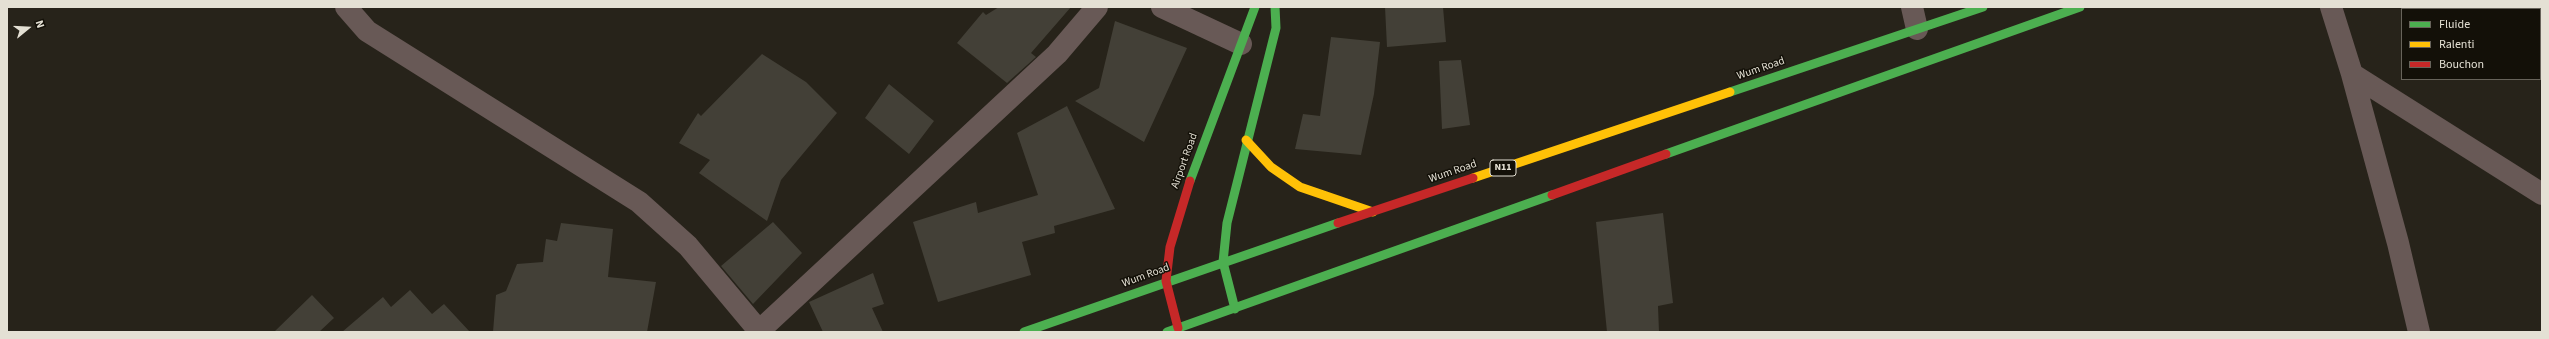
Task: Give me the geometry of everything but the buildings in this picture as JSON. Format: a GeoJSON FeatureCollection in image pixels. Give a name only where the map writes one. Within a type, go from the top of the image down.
{"type":"FeatureCollection","features":[{"type":"Feature","properties":{"kind":"main road","name":"Airport Road"},"geometry":{"type":"LineString","coordinates":[[1178,328],[1166,281],[1170,247],[1180,208],[1255,7]]}},
{"type":"Feature","properties":{"kind":"main road"},"geometry":{"type":"LineString","coordinates":[[1235,309],[1223,262],[1227,223],[1246,140],[1276,28],[1275,7]]}},
{"type":"Feature","properties":{"kind":"main road","name":"Wum Road"},"geometry":{"type":"LineString","coordinates":[[1024,332],[1166,281],[1983,7]]}},
{"type":"Feature","properties":{"kind":"main road"},"geometry":{"type":"LineString","coordinates":[[1167,332],[2080,7]]}},
{"type":"Feature","properties":{"kind":"main road"},"geometry":{"type":"LineString","coordinates":[[1246,140],[1271,167],[1300,187],[1373,212]]}},
{"type":"Feature","properties":{"kind":"street"},"geometry":{"type":"LineString","coordinates":[[346,7],[366,31],[639,202],[688,246],[760,332],[1057,54],[1097,7]]}},
{"type":"Feature","properties":{"kind":"street"},"geometry":{"type":"LineString","coordinates":[[1162,7],[1241,44]]}},
{"type":"Feature","properties":{"kind":"street"},"geometry":{"type":"LineString","coordinates":[[1912,7],[1917,29]]}},
{"type":"Feature","properties":{"kind":"street"},"geometry":{"type":"LineString","coordinates":[[2331,7],[2352,74],[2398,242],[2419,332]]}},
{"type":"Feature","properties":{"kind":"street"},"geometry":{"type":"LineString","coordinates":[[2352,74],[2542,194]]}},
{"type":"Feature","properties":{"kind":"traffic: fast"},"geometry":{"type":"LineString","coordinates":[[1190,181],[1255,7]]}},
{"type":"Feature","properties":{"kind":"traffic: fast"},"geometry":{"type":"LineString","coordinates":[[1235,309],[1223,262],[1227,223],[1276,28],[1275,7]]}},
{"type":"Feature","properties":{"kind":"traffic: fast"},"geometry":{"type":"LineString","coordinates":[[1730,92],[1983,7]]}},
{"type":"Feature","properties":{"kind":"traffic: fast"},"geometry":{"type":"LineString","coordinates":[[1666,154],[2080,7]]}},
{"type":"Feature","properties":{"kind":"traffic: fast"},"geometry":{"type":"LineString","coordinates":[[1167,332],[1552,195]]}},
{"type":"Feature","properties":{"kind":"traffic: fast"},"geometry":{"type":"LineString","coordinates":[[1024,332],[1338,223]]}},
{"type":"Feature","properties":{"kind":"traffic: slow"},"geometry":{"type":"LineString","coordinates":[[1473,178],[1730,92]]}},
{"type":"Feature","properties":{"kind":"traffic: slow"},"geometry":{"type":"LineString","coordinates":[[1246,140],[1271,167],[1300,187],[1373,212]]}},
{"type":"Feature","properties":{"kind":"traffic: jam"},"geometry":{"type":"LineString","coordinates":[[1552,195],[1666,154]]}},
{"type":"Feature","properties":{"kind":"traffic: jam"},"geometry":{"type":"LineString","coordinates":[[1338,223],[1473,178]]}},
{"type":"Feature","properties":{"kind":"traffic: jam"},"geometry":{"type":"LineString","coordinates":[[1178,328],[1166,281],[1170,247],[1190,181]]}}]}
